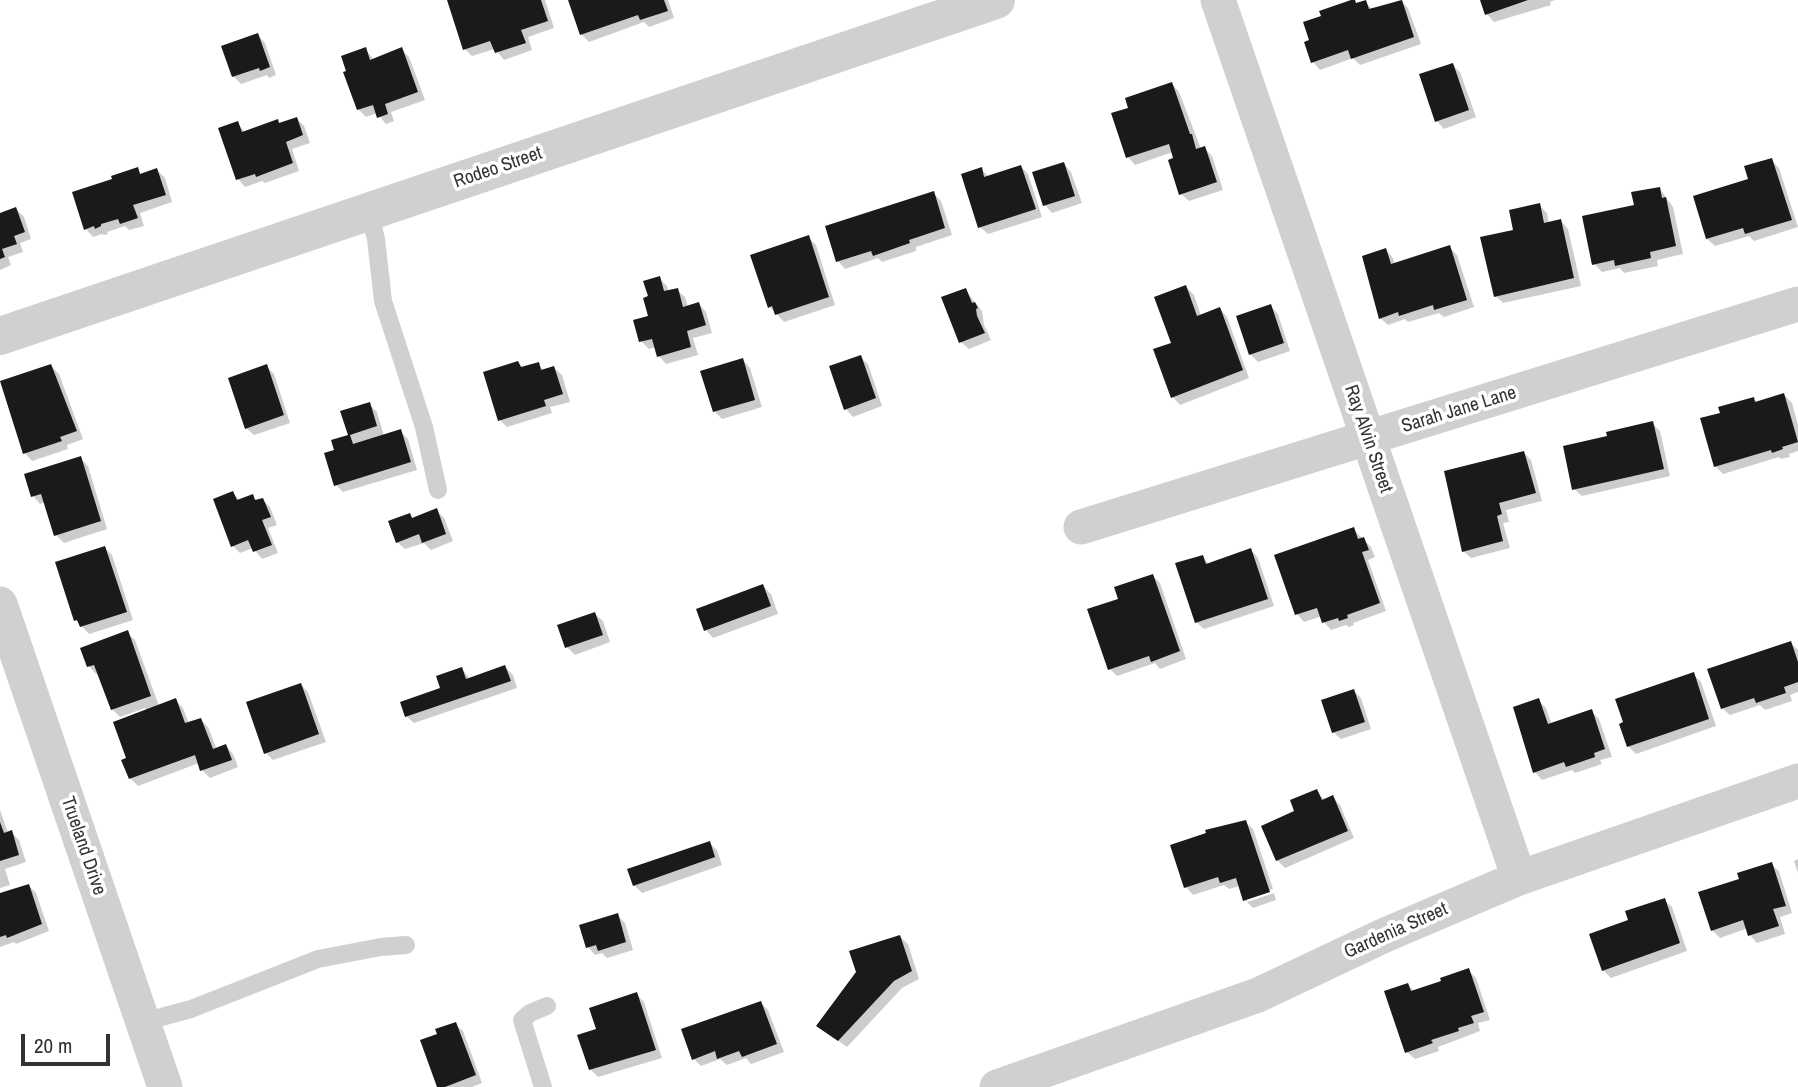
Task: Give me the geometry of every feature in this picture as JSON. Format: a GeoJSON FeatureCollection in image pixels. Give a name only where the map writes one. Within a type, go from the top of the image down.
{"type":"FeatureCollection","features":[{"type":"Feature","properties":{"kind":"street","name":"Rodeo Street"},"geometry":{"type":"LineString","coordinates":[[0,336],[996,0]]}},
{"type":"Feature","properties":{"kind":"street","name":"Ray Alvin Street"},"geometry":{"type":"LineString","coordinates":[[1219,0],[1519,878]]}},
{"type":"Feature","properties":{"kind":"street","name":"Sarah Jane Lane"},"geometry":{"type":"LineString","coordinates":[[1081,527],[1798,304]]}},
{"type":"Feature","properties":{"kind":"street","name":"Trueland Drive"},"geometry":{"type":"LineString","coordinates":[[0,604],[165,1087]]}},
{"type":"Feature","properties":{"kind":"street","name":"Gardenia Street"},"geometry":{"type":"LineString","coordinates":[[997,1087],[1258,995],[1385,935],[1519,878],[1798,781]]}},
{"type":"Feature","properties":{"kind":"lane"},"geometry":{"type":"LineString","coordinates":[[369,212],[376,239],[383,301],[424,428],[438,490]]}},
{"type":"Feature","properties":{"kind":"lane"},"geometry":{"type":"LineString","coordinates":[[143,1022],[191,1009],[317,959],[406,945]]}},
{"type":"Feature","properties":{"kind":"lane"},"geometry":{"type":"LineString","coordinates":[[543,1087],[522,1020],[530,1013],[547,1006]]}},
{"type":"Feature","properties":{"kind":"building"},"geometry":{"type":"Polygon","coordinates":[[[447,0],[541,0],[548,21],[521,30],[526,43],[495,53],[490,41],[463,50],[447,0]]]}},
{"type":"Feature","properties":{"kind":"building"},"geometry":{"type":"Polygon","coordinates":[[[568,0],[664,0],[668,11],[640,20],[638,15],[580,35],[568,0]]]}},
{"type":"Feature","properties":{"kind":"building"},"geometry":{"type":"Polygon","coordinates":[[[1351,0],[1356,3],[1366,0],[1369,9],[1402,0],[1414,37],[1351,59],[1348,50],[1311,63],[1304,42],[1309,40],[1303,22],[1321,16],[1319,11],[1351,0]]]}},
{"type":"Feature","properties":{"kind":"building"},"geometry":{"type":"Polygon","coordinates":[[[1480,0],[1528,0],[1485,15],[1480,0]]]}},
{"type":"Feature","properties":{"kind":"building"},"geometry":{"type":"Polygon","coordinates":[[[258,33],[270,67],[232,77],[221,46],[258,33]]]}},
{"type":"Feature","properties":{"kind":"building"},"geometry":{"type":"Polygon","coordinates":[[[366,47],[370,60],[402,47],[418,92],[385,104],[388,114],[377,118],[373,105],[357,110],[343,72],[346,71],[341,56],[366,47]]]}},
{"type":"Feature","properties":{"kind":"building"},"geometry":{"type":"Polygon","coordinates":[[[1453,63],[1469,110],[1435,122],[1419,74],[1453,63]]]}},
{"type":"Feature","properties":{"kind":"building"},"geometry":{"type":"Polygon","coordinates":[[[1172,82],[1196,149],[1205,146],[1217,182],[1179,195],[1168,160],[1173,158],[1169,144],[1126,158],[1111,113],[1128,108],[1125,98],[1172,82]]]}},
{"type":"Feature","properties":{"kind":"building"},"geometry":{"type":"Polygon","coordinates":[[[297,117],[303,135],[286,142],[293,163],[256,177],[255,174],[236,180],[218,128],[238,121],[242,132],[278,119],[279,123],[297,117]]]}},
{"type":"Feature","properties":{"kind":"building"},"geometry":{"type":"Polygon","coordinates":[[[1772,158],[1792,220],[1745,234],[1743,228],[1706,239],[1693,196],[1748,179],[1744,166],[1772,158]]]}},
{"type":"Feature","properties":{"kind":"building"},"geometry":{"type":"Polygon","coordinates":[[[1064,162],[1075,196],[1043,206],[1032,172],[1064,162]]]}},
{"type":"Feature","properties":{"kind":"building"},"geometry":{"type":"Polygon","coordinates":[[[1021,165],[1036,209],[978,228],[961,174],[982,167],[984,177],[1021,165]]]}},
{"type":"Feature","properties":{"kind":"building"},"geometry":{"type":"Polygon","coordinates":[[[138,167],[140,174],[157,168],[166,195],[133,205],[138,218],[120,224],[118,219],[101,224],[95,229],[94,226],[84,230],[72,192],[138,167]]]}},
{"type":"Feature","properties":{"kind":"building"},"geometry":{"type":"Polygon","coordinates":[[[1660,187],[1662,198],[1666,197],[1676,246],[1650,252],[1651,258],[1615,266],[1614,260],[1592,265],[1582,216],[1634,205],[1631,192],[1660,187]]]}},
{"type":"Feature","properties":{"kind":"building"},"geometry":{"type":"Polygon","coordinates":[[[934,191],[945,228],[873,256],[871,251],[836,262],[825,226],[934,191]]]}},
{"type":"Feature","properties":{"kind":"building"},"geometry":{"type":"Polygon","coordinates":[[[1540,203],[1544,223],[1561,219],[1574,278],[1494,297],[1480,237],[1513,230],[1509,210],[1540,203]]]}},
{"type":"Feature","properties":{"kind":"building"},"geometry":{"type":"Polygon","coordinates":[[[16,207],[25,232],[14,236],[17,244],[2,249],[5,257],[0,259],[0,213],[16,207]]]}},
{"type":"Feature","properties":{"kind":"building"},"geometry":{"type":"Polygon","coordinates":[[[809,235],[829,297],[775,315],[772,306],[768,308],[750,255],[809,235]]]}},
{"type":"Feature","properties":{"kind":"building"},"geometry":{"type":"Polygon","coordinates":[[[1450,245],[1467,300],[1434,310],[1433,305],[1399,316],[1398,312],[1379,319],[1362,256],[1386,248],[1391,264],[1450,245]]]}},
{"type":"Feature","properties":{"kind":"building"},"geometry":{"type":"Polygon","coordinates":[[[660,276],[664,291],[678,288],[683,307],[699,302],[706,325],[687,331],[691,347],[657,357],[652,339],[639,342],[633,320],[648,316],[643,298],[648,296],[643,281],[660,276]]]}},
{"type":"Feature","properties":{"kind":"building"},"geometry":{"type":"Polygon","coordinates":[[[1186,285],[1197,316],[1220,307],[1243,370],[1171,398],[1153,349],[1171,343],[1154,297],[1186,285]]]}},
{"type":"Feature","properties":{"kind":"building"},"geometry":{"type":"Polygon","coordinates":[[[966,288],[972,303],[975,302],[978,308],[977,316],[985,333],[959,343],[941,297],[966,288]]]}},
{"type":"Feature","properties":{"kind":"building"},"geometry":{"type":"Polygon","coordinates":[[[1271,304],[1284,343],[1249,355],[1236,316],[1271,304]]]}},
{"type":"Feature","properties":{"kind":"building"},"geometry":{"type":"Polygon","coordinates":[[[861,355],[876,398],[844,410],[829,366],[861,355]]]}},
{"type":"Feature","properties":{"kind":"building"},"geometry":{"type":"Polygon","coordinates":[[[743,358],[755,400],[713,412],[700,371],[743,358]]]}},
{"type":"Feature","properties":{"kind":"building"},"geometry":{"type":"Polygon","coordinates":[[[518,361],[521,367],[539,362],[541,370],[554,366],[563,394],[544,400],[546,406],[498,421],[483,372],[518,361]]]}},
{"type":"Feature","properties":{"kind":"building"},"geometry":{"type":"Polygon","coordinates":[[[51,364],[77,431],[60,437],[62,441],[23,454],[0,381],[51,364]]]}},
{"type":"Feature","properties":{"kind":"building"},"geometry":{"type":"Polygon","coordinates":[[[267,364],[284,415],[245,429],[228,378],[267,364]]]}},
{"type":"Feature","properties":{"kind":"building"},"geometry":{"type":"Polygon","coordinates":[[[1784,393],[1798,442],[1772,453],[1771,450],[1714,467],[1700,418],[1720,413],[1718,407],[1754,397],[1755,402],[1784,393]]]}},
{"type":"Feature","properties":{"kind":"building"},"geometry":{"type":"Polygon","coordinates":[[[370,402],[377,426],[350,435],[353,444],[401,429],[411,462],[334,486],[324,453],[334,450],[331,440],[348,435],[340,411],[370,402]]]}},
{"type":"Feature","properties":{"kind":"building"},"geometry":{"type":"Polygon","coordinates":[[[1653,421],[1664,469],[1572,490],[1563,446],[1607,436],[1606,432],[1653,421]]]}},
{"type":"Feature","properties":{"kind":"building"},"geometry":{"type":"Polygon","coordinates":[[[1524,451],[1536,493],[1499,503],[1502,514],[1497,516],[1503,541],[1462,552],[1444,471],[1524,451]]]}},
{"type":"Feature","properties":{"kind":"building"},"geometry":{"type":"Polygon","coordinates":[[[81,456],[101,521],[54,536],[41,494],[31,497],[24,474],[81,456]]]}},
{"type":"Feature","properties":{"kind":"building"},"geometry":{"type":"Polygon","coordinates":[[[233,491],[237,500],[253,494],[255,500],[263,498],[271,517],[262,520],[272,545],[253,552],[248,540],[231,547],[213,499],[233,491]]]}},
{"type":"Feature","properties":{"kind":"building"},"geometry":{"type":"Polygon","coordinates":[[[437,508],[446,534],[422,543],[419,534],[396,543],[388,521],[410,513],[412,518],[437,508]]]}},
{"type":"Feature","properties":{"kind":"building"},"geometry":{"type":"Polygon","coordinates":[[[1354,527],[1358,539],[1364,537],[1369,550],[1362,552],[1380,603],[1347,615],[1348,618],[1339,621],[1338,618],[1322,623],[1317,608],[1295,615],[1274,555],[1354,527]]]}},
{"type":"Feature","properties":{"kind":"building"},"geometry":{"type":"Polygon","coordinates":[[[105,546],[127,612],[80,627],[77,620],[74,621],[55,562],[105,546]]]}},
{"type":"Feature","properties":{"kind":"building"},"geometry":{"type":"Polygon","coordinates":[[[1251,548],[1268,599],[1195,623],[1175,563],[1203,555],[1206,564],[1251,548]]]}},
{"type":"Feature","properties":{"kind":"building"},"geometry":{"type":"Polygon","coordinates":[[[1153,574],[1180,651],[1151,662],[1149,656],[1108,670],[1087,609],[1118,599],[1114,587],[1153,574]]]}},
{"type":"Feature","properties":{"kind":"building"},"geometry":{"type":"Polygon","coordinates":[[[763,584],[771,606],[704,631],[696,609],[763,584]]]}},
{"type":"Feature","properties":{"kind":"building"},"geometry":{"type":"Polygon","coordinates":[[[595,612],[603,635],[565,648],[557,625],[595,612]]]}},
{"type":"Feature","properties":{"kind":"building"},"geometry":{"type":"Polygon","coordinates":[[[128,630],[151,696],[111,710],[94,665],[87,667],[80,648],[128,630]]]}},
{"type":"Feature","properties":{"kind":"building"},"geometry":{"type":"Polygon","coordinates":[[[1791,641],[1798,662],[1798,682],[1784,687],[1786,693],[1756,703],[1754,698],[1721,709],[1707,669],[1791,641]]]}},
{"type":"Feature","properties":{"kind":"building"},"geometry":{"type":"Polygon","coordinates":[[[505,665],[511,681],[405,717],[400,702],[440,688],[436,676],[462,667],[466,679],[505,665]]]}},
{"type":"Feature","properties":{"kind":"building"},"geometry":{"type":"Polygon","coordinates":[[[1694,672],[1709,719],[1627,747],[1619,724],[1623,722],[1615,699],[1694,672]]]}},
{"type":"Feature","properties":{"kind":"building"},"geometry":{"type":"Polygon","coordinates":[[[301,683],[319,734],[264,754],[246,702],[301,683]]]}},
{"type":"Feature","properties":{"kind":"building"},"geometry":{"type":"Polygon","coordinates":[[[1354,689],[1365,722],[1332,733],[1321,700],[1354,689]]]}},
{"type":"Feature","properties":{"kind":"building"},"geometry":{"type":"Polygon","coordinates":[[[176,698],[185,723],[201,718],[213,749],[226,744],[232,760],[200,771],[195,755],[129,779],[121,760],[126,758],[113,722],[176,698]]]}},
{"type":"Feature","properties":{"kind":"building"},"geometry":{"type":"Polygon","coordinates":[[[1539,698],[1548,724],[1592,709],[1605,749],[1594,753],[1595,757],[1566,767],[1564,762],[1533,773],[1513,707],[1539,698]]]}},
{"type":"Feature","properties":{"kind":"building"},"geometry":{"type":"Polygon","coordinates":[[[1317,789],[1322,800],[1333,795],[1348,831],[1276,861],[1261,826],[1294,811],[1290,800],[1317,789]]]}},
{"type":"Feature","properties":{"kind":"building"},"geometry":{"type":"Polygon","coordinates":[[[1246,820],[1270,892],[1243,901],[1236,878],[1220,883],[1218,877],[1184,888],[1170,845],[1206,833],[1205,830],[1246,820]]]}},
{"type":"Feature","properties":{"kind":"building"},"geometry":{"type":"Polygon","coordinates":[[[0,822],[4,833],[12,830],[19,855],[0,861],[0,822]]]}},
{"type":"Feature","properties":{"kind":"building"},"geometry":{"type":"Polygon","coordinates":[[[710,841],[715,857],[633,886],[627,869],[710,841]]]}},
{"type":"Feature","properties":{"kind":"building"},"geometry":{"type":"Polygon","coordinates":[[[1772,862],[1786,906],[1773,909],[1779,926],[1748,936],[1743,920],[1711,931],[1698,892],[1739,879],[1737,873],[1772,862]]]}},
{"type":"Feature","properties":{"kind":"building"},"geometry":{"type":"Polygon","coordinates":[[[29,884],[42,924],[7,938],[6,935],[0,937],[0,893],[29,884]]]}},
{"type":"Feature","properties":{"kind":"building"},"geometry":{"type":"Polygon","coordinates":[[[1665,898],[1680,943],[1602,971],[1589,934],[1628,920],[1625,911],[1665,898]]]}},
{"type":"Feature","properties":{"kind":"building"},"geometry":{"type":"Polygon","coordinates":[[[618,913],[626,942],[598,951],[596,945],[586,948],[579,925],[618,913]]]}},
{"type":"Feature","properties":{"kind":"building"},"geometry":{"type":"Polygon","coordinates":[[[900,935],[912,971],[894,981],[838,1041],[816,1026],[856,972],[849,951],[900,935]]]}},
{"type":"Feature","properties":{"kind":"building"},"geometry":{"type":"Polygon","coordinates":[[[1469,968],[1484,1012],[1471,1016],[1474,1023],[1458,1028],[1459,1031],[1431,1040],[1433,1043],[1405,1053],[1384,991],[1408,983],[1411,991],[1469,968]]]}},
{"type":"Feature","properties":{"kind":"building"},"geometry":{"type":"Polygon","coordinates":[[[637,992],[656,1050],[589,1070],[577,1035],[596,1029],[589,1008],[637,992]]]}},
{"type":"Feature","properties":{"kind":"building"},"geometry":{"type":"Polygon","coordinates":[[[761,1001],[777,1044],[742,1057],[739,1051],[717,1059],[715,1051],[692,1060],[681,1029],[761,1001]]]}},
{"type":"Feature","properties":{"kind":"building"},"geometry":{"type":"Polygon","coordinates":[[[456,1022],[476,1075],[445,1087],[437,1087],[420,1040],[437,1034],[435,1029],[456,1022]]]}}]}
